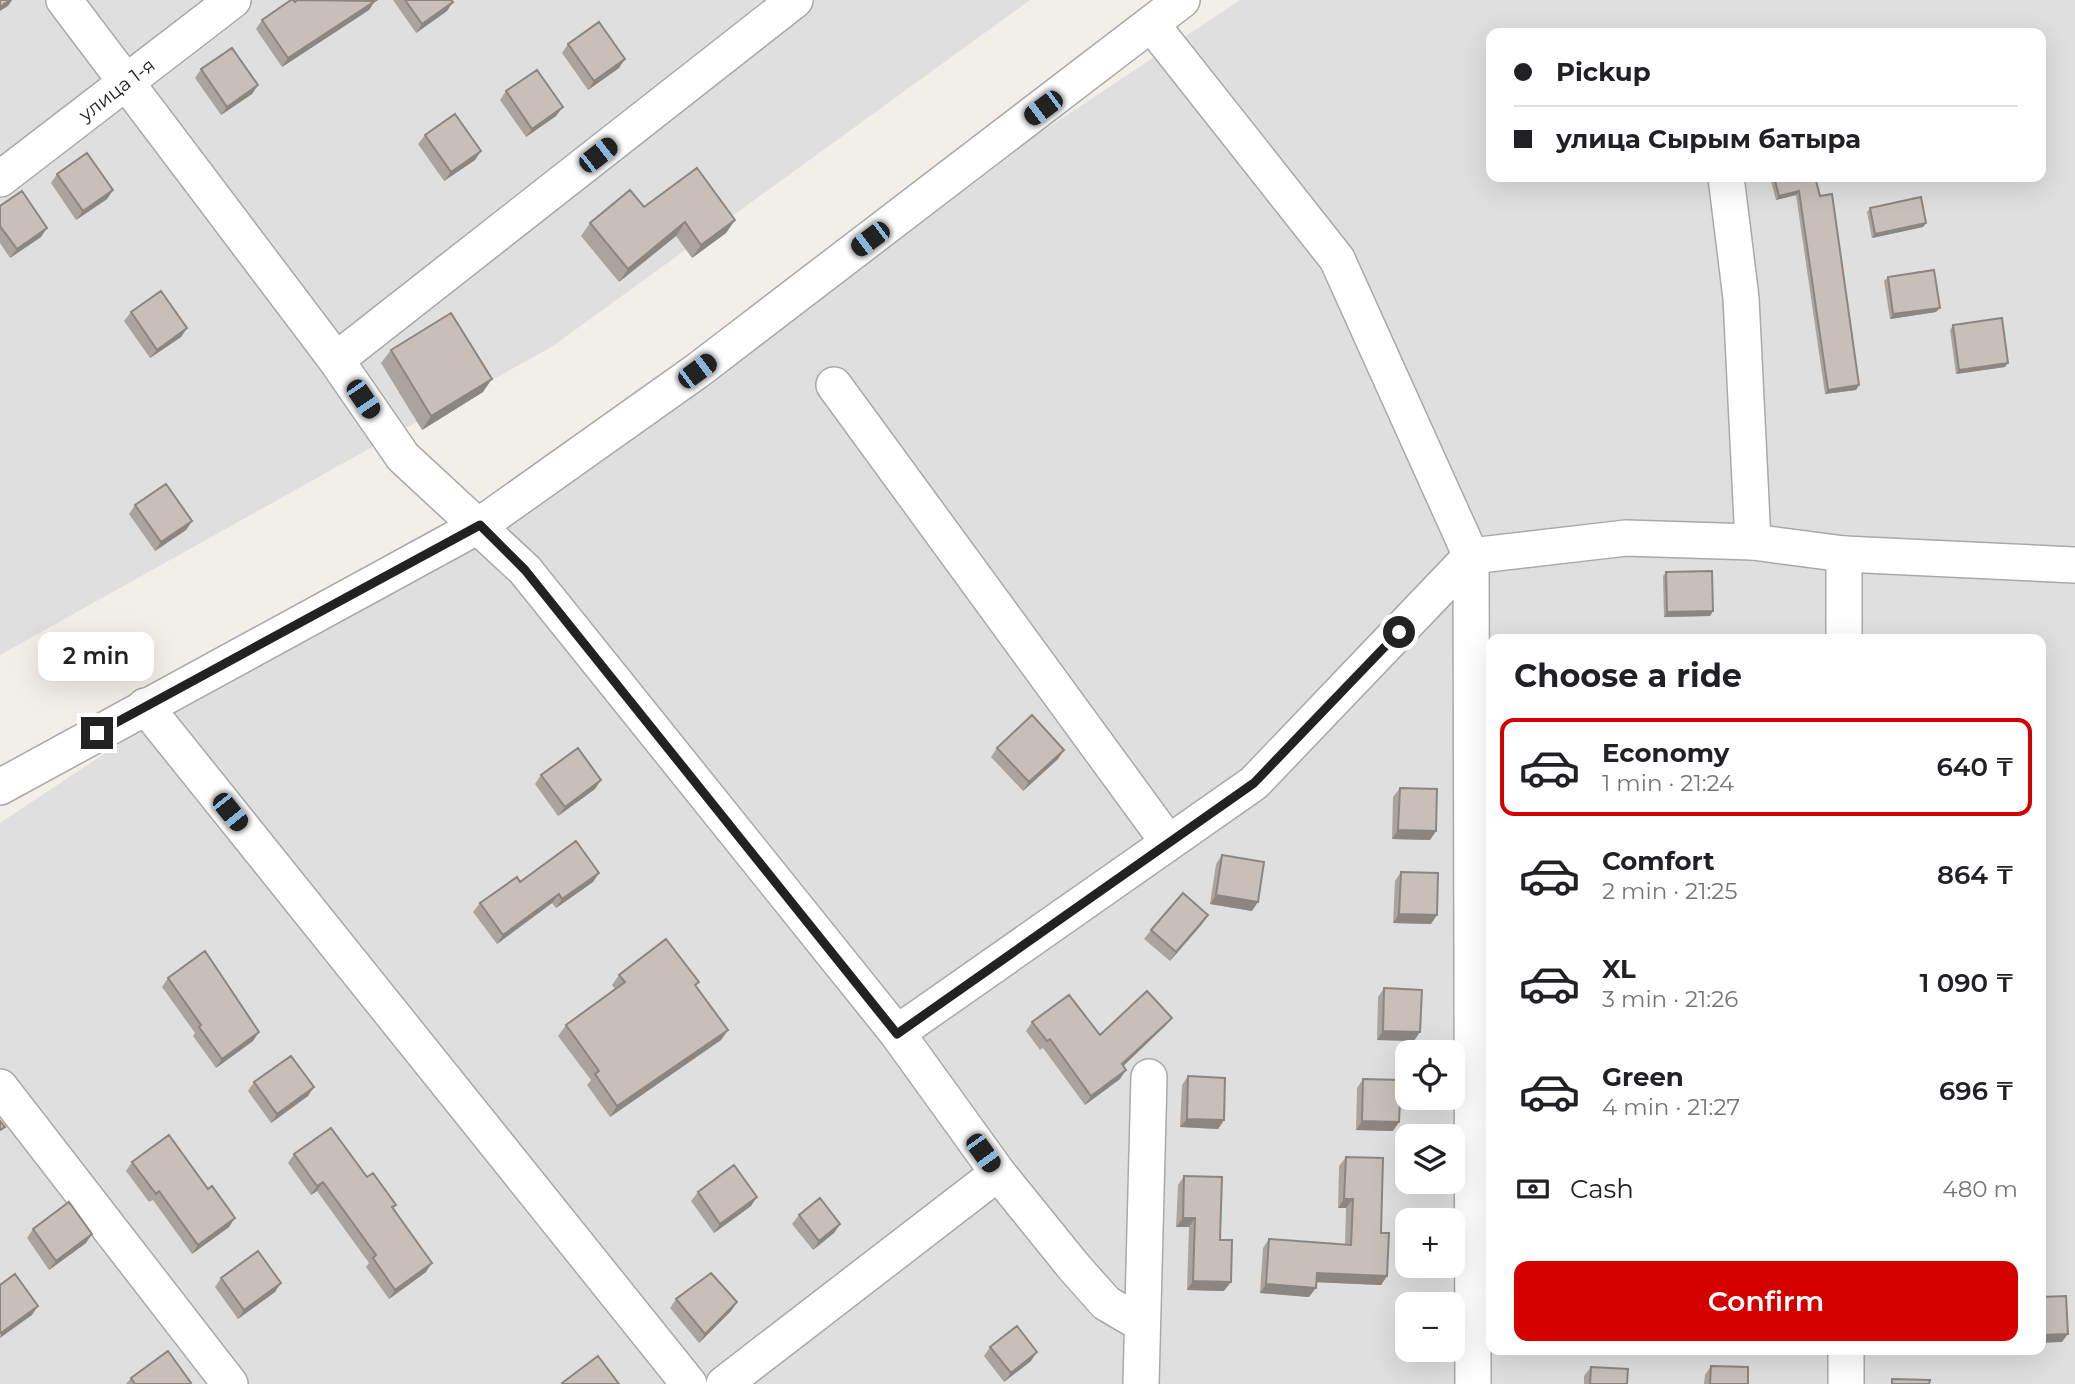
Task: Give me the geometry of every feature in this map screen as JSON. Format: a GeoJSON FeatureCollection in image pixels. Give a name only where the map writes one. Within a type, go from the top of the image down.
{"type":"FeatureCollection","features":[{"type":"Feature","properties":{"kind":"street"},"geometry":{"type":"LineString","coordinates":[[64,0],[336,360],[403,457],[480,525],[525,570],[897,1034],[998,1173],[1106,1303],[1140,1323]]}},
{"type":"Feature","properties":{"kind":"street","name":"улица 1-я"},"geometry":{"type":"LineString","coordinates":[[0,179],[128,84],[233,0]]}},
{"type":"Feature","properties":{"kind":"street"},"geometry":{"type":"LineString","coordinates":[[336,360],[794,0]]}},
{"type":"Feature","properties":{"kind":"street"},"geometry":{"type":"LineString","coordinates":[[0,787],[480,525],[697,371],[1182,0]]}},
{"type":"Feature","properties":{"kind":"street"},"geometry":{"type":"LineString","coordinates":[[1152,25],[1337,259],[1471,556],[1474,1384]]}},
{"type":"Feature","properties":{"kind":"street"},"geometry":{"type":"LineString","coordinates":[[1727,182],[1741,298],[1753,542]]}},
{"type":"Feature","properties":{"kind":"street"},"geometry":{"type":"LineString","coordinates":[[834,385],[1168,842]]}},
{"type":"Feature","properties":{"kind":"street"},"geometry":{"type":"LineString","coordinates":[[897,1034],[1254,783],[1471,556],[1626,538],[1753,542],[1844,554],[2075,565]]}},
{"type":"Feature","properties":{"kind":"street"},"geometry":{"type":"LineString","coordinates":[[1844,554],[1844,634]]}},
{"type":"Feature","properties":{"kind":"street"},"geometry":{"type":"LineString","coordinates":[[145,706],[689,1384]]}},
{"type":"Feature","properties":{"kind":"street"},"geometry":{"type":"LineString","coordinates":[[1141,1384],[1140,1323],[1149,1077]]}},
{"type":"Feature","properties":{"kind":"street"},"geometry":{"type":"LineString","coordinates":[[0,1087],[230,1384]]}},
{"type":"Feature","properties":{"kind":"street"},"geometry":{"type":"LineString","coordinates":[[724,1384],[998,1173]]}},
{"type":"Feature","properties":{"kind":"street"},"geometry":{"type":"LineString","coordinates":[[1846,1355],[1846,1384]]}},
{"type":"Feature","properties":{"kind":"shaded area"},"geometry":{"type":"Polygon","coordinates":[[[0,0],[1030,0],[553,346],[0,655],[0,0]]]}},
{"type":"Feature","properties":{"kind":"shaded area"},"geometry":{"type":"Polygon","coordinates":[[[1240,0],[2075,0],[2075,1384],[0,1384],[0,823],[1240,0]]]}},
{"type":"Feature","properties":{"kind":"building"},"geometry":{"type":"Polygon","coordinates":[[[0,0],[10,0],[0,7],[0,0]]]}},
{"type":"Feature","properties":{"kind":"building"},"geometry":{"type":"Polygon","coordinates":[[[291,0],[375,1],[288,58],[262,20],[291,0]]]}},
{"type":"Feature","properties":{"kind":"building"},"geometry":{"type":"Polygon","coordinates":[[[405,0],[451,0],[453,2],[422,24],[405,0]]]}},
{"type":"Feature","properties":{"kind":"building"},"geometry":{"type":"Polygon","coordinates":[[[599,22],[625,59],[594,81],[568,44],[599,22]]]}},
{"type":"Feature","properties":{"kind":"building"},"geometry":{"type":"Polygon","coordinates":[[[232,48],[258,85],[227,107],[201,69],[232,48]]]}},
{"type":"Feature","properties":{"kind":"building"},"geometry":{"type":"Polygon","coordinates":[[[537,70],[563,107],[532,129],[506,91],[537,70]]]}},
{"type":"Feature","properties":{"kind":"building"},"geometry":{"type":"Polygon","coordinates":[[[455,114],[481,151],[451,172],[425,135],[455,114]]]}},
{"type":"Feature","properties":{"kind":"building"},"geometry":{"type":"Polygon","coordinates":[[[87,153],[113,190],[83,211],[57,174],[87,153]]]}},
{"type":"Feature","properties":{"kind":"building"},"geometry":{"type":"Polygon","coordinates":[[[697,168],[735,220],[701,245],[685,222],[628,269],[590,223],[630,190],[644,207],[697,168]]]}},
{"type":"Feature","properties":{"kind":"building"},"geometry":{"type":"Polygon","coordinates":[[[1775,182],[1816,182],[1820,196],[1832,194],[1859,385],[1828,390],[1799,191],[1779,196],[1775,182]]]}},
{"type":"Feature","properties":{"kind":"building"},"geometry":{"type":"Polygon","coordinates":[[[22,191],[47,228],[17,249],[0,226],[0,206],[22,191]]]}},
{"type":"Feature","properties":{"kind":"building"},"geometry":{"type":"Polygon","coordinates":[[[1921,197],[1926,223],[1875,234],[1870,208],[1921,197]]]}},
{"type":"Feature","properties":{"kind":"building"},"geometry":{"type":"Polygon","coordinates":[[[1934,270],[1940,308],[1893,314],[1888,277],[1934,270]]]}},
{"type":"Feature","properties":{"kind":"building"},"geometry":{"type":"Polygon","coordinates":[[[161,291],[187,328],[157,350],[131,312],[161,291]]]}},
{"type":"Feature","properties":{"kind":"building"},"geometry":{"type":"Polygon","coordinates":[[[451,313],[492,379],[431,416],[391,350],[451,313]]]}},
{"type":"Feature","properties":{"kind":"building"},"geometry":{"type":"Polygon","coordinates":[[[2002,318],[2008,363],[1959,370],[1953,325],[2002,318]]]}},
{"type":"Feature","properties":{"kind":"building"},"geometry":{"type":"Polygon","coordinates":[[[166,484],[192,521],[161,542],[135,505],[166,484]]]}},
{"type":"Feature","properties":{"kind":"building"},"geometry":{"type":"Polygon","coordinates":[[[1712,571],[1713,611],[1667,612],[1666,572],[1712,571]]]}},
{"type":"Feature","properties":{"kind":"building"},"geometry":{"type":"Polygon","coordinates":[[[1032,715],[1064,750],[1029,782],[997,748],[1032,715]]]}},
{"type":"Feature","properties":{"kind":"building"},"geometry":{"type":"Polygon","coordinates":[[[578,748],[601,780],[565,807],[541,775],[578,748]]]}},
{"type":"Feature","properties":{"kind":"building"},"geometry":{"type":"Polygon","coordinates":[[[1400,788],[1437,789],[1436,831],[1398,830],[1400,788]]]}},
{"type":"Feature","properties":{"kind":"building"},"geometry":{"type":"Polygon","coordinates":[[[576,841],[599,873],[562,899],[559,894],[503,935],[480,903],[517,877],[520,882],[576,841]]]}},
{"type":"Feature","properties":{"kind":"building"},"geometry":{"type":"Polygon","coordinates":[[[1222,855],[1264,862],[1258,902],[1216,895],[1222,855]]]}},
{"type":"Feature","properties":{"kind":"building"},"geometry":{"type":"Polygon","coordinates":[[[1401,872],[1438,873],[1437,915],[1399,914],[1401,872]]]}},
{"type":"Feature","properties":{"kind":"building"},"geometry":{"type":"Polygon","coordinates":[[[1183,893],[1208,915],[1176,952],[1151,930],[1183,893]]]}},
{"type":"Feature","properties":{"kind":"building"},"geometry":{"type":"Polygon","coordinates":[[[666,939],[699,982],[695,985],[728,1030],[617,1106],[595,1074],[599,1071],[566,1025],[625,982],[619,975],[666,939]]]}},
{"type":"Feature","properties":{"kind":"building"},"geometry":{"type":"Polygon","coordinates":[[[205,951],[259,1032],[222,1059],[168,978],[205,951]]]}},
{"type":"Feature","properties":{"kind":"building"},"geometry":{"type":"Polygon","coordinates":[[[1384,988],[1422,990],[1420,1032],[1383,1031],[1384,988]]]}},
{"type":"Feature","properties":{"kind":"building"},"geometry":{"type":"Polygon","coordinates":[[[1147,991],[1172,1018],[1122,1064],[1126,1070],[1091,1096],[1050,1039],[1047,1041],[1032,1022],[1069,995],[1100,1035],[1147,991]]]}},
{"type":"Feature","properties":{"kind":"building"},"geometry":{"type":"Polygon","coordinates":[[[291,1056],[314,1087],[277,1114],[254,1082],[291,1056]]]}},
{"type":"Feature","properties":{"kind":"building"},"geometry":{"type":"Polygon","coordinates":[[[1188,1076],[1225,1078],[1224,1120],[1187,1119],[1188,1076]]]}},
{"type":"Feature","properties":{"kind":"building"},"geometry":{"type":"Polygon","coordinates":[[[1363,1079],[1395,1080],[1395,1110],[1400,1110],[1399,1122],[1362,1121],[1363,1079]]]}},
{"type":"Feature","properties":{"kind":"building"},"geometry":{"type":"Polygon","coordinates":[[[331,1128],[367,1177],[373,1173],[396,1205],[392,1207],[432,1263],[395,1290],[373,1258],[376,1255],[323,1182],[317,1186],[294,1154],[331,1128]]]}},
{"type":"Feature","properties":{"kind":"building"},"geometry":{"type":"Polygon","coordinates":[[[169,1135],[208,1189],[212,1186],[235,1218],[198,1245],[159,1191],[156,1194],[132,1162],[169,1135]]]}},
{"type":"Feature","properties":{"kind":"building"},"geometry":{"type":"Polygon","coordinates":[[[1346,1157],[1383,1158],[1381,1233],[1389,1233],[1387,1276],[1317,1273],[1316,1288],[1266,1284],[1269,1239],[1351,1245],[1353,1199],[1344,1199],[1346,1157]]]}},
{"type":"Feature","properties":{"kind":"building"},"geometry":{"type":"Polygon","coordinates":[[[734,1165],[757,1197],[720,1224],[698,1192],[734,1165]]]}},
{"type":"Feature","properties":{"kind":"building"},"geometry":{"type":"Polygon","coordinates":[[[1184,1176],[1222,1177],[1220,1240],[1232,1240],[1231,1282],[1193,1281],[1195,1218],[1183,1218],[1184,1176]]]}},
{"type":"Feature","properties":{"kind":"building"},"geometry":{"type":"Polygon","coordinates":[[[820,1198],[840,1224],[819,1241],[799,1215],[820,1198]]]}},
{"type":"Feature","properties":{"kind":"building"},"geometry":{"type":"Polygon","coordinates":[[[69,1202],[92,1234],[56,1261],[33,1229],[69,1202]]]}},
{"type":"Feature","properties":{"kind":"building"},"geometry":{"type":"Polygon","coordinates":[[[258,1251],[281,1283],[244,1310],[221,1278],[258,1251]]]}},
{"type":"Feature","properties":{"kind":"building"},"geometry":{"type":"Polygon","coordinates":[[[711,1273],[737,1302],[705,1334],[676,1299],[711,1273]]]}},
{"type":"Feature","properties":{"kind":"building"},"geometry":{"type":"Polygon","coordinates":[[[15,1274],[38,1306],[1,1333],[0,1285],[15,1274]]]}},
{"type":"Feature","properties":{"kind":"building"},"geometry":{"type":"Polygon","coordinates":[[[2066,1296],[2068,1334],[2046,1335],[2046,1297],[2066,1296]]]}},
{"type":"Feature","properties":{"kind":"building"},"geometry":{"type":"Polygon","coordinates":[[[1017,1326],[1037,1352],[1011,1373],[990,1347],[1017,1326]]]}},
{"type":"Feature","properties":{"kind":"building"},"geometry":{"type":"Polygon","coordinates":[[[168,1351],[191,1383],[135,1384],[131,1378],[168,1351]]]}},
{"type":"Feature","properties":{"kind":"building"},"geometry":{"type":"Polygon","coordinates":[[[598,1356],[619,1384],[562,1383],[598,1356]]]}},
{"type":"Feature","properties":{"kind":"building"},"geometry":{"type":"Polygon","coordinates":[[[1711,1366],[1748,1367],[1748,1384],[1710,1384],[1711,1366]]]}},
{"type":"Feature","properties":{"kind":"building"},"geometry":{"type":"Polygon","coordinates":[[[1591,1367],[1628,1369],[1627,1384],[1590,1384],[1591,1367]]]}},
{"type":"Feature","properties":{"kind":"building"},"geometry":{"type":"Polygon","coordinates":[[[1892,1379],[1930,1380],[1929,1384],[1892,1384],[1892,1379]]]}},
{"type":"Feature","properties":{"kind":"route"},"geometry":{"type":"LineString","coordinates":[[97,733],[480,525],[525,570],[897,1034],[1254,783],[1399,632]]}}]}
